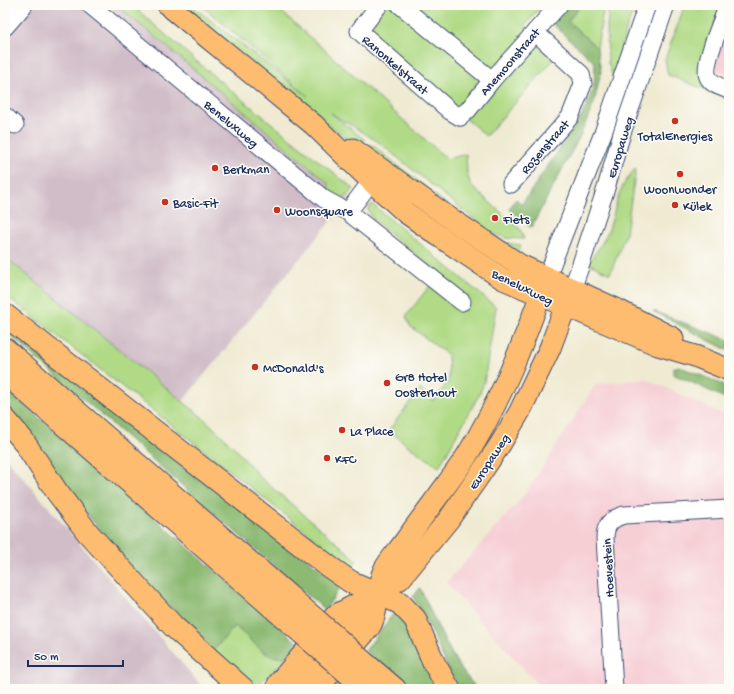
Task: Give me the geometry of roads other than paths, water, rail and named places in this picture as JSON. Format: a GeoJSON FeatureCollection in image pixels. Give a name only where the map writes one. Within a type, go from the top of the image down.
{"type":"FeatureCollection","features":[{"type":"Feature","properties":{"kind":"highway"},"geometry":{"type":"LineString","coordinates":[[5,315],[328,566],[351,582],[400,603],[415,620],[434,663],[449,689]]}},
{"type":"Feature","properties":{"kind":"highway"},"geometry":{"type":"LineString","coordinates":[[5,349],[355,667],[395,689]]}},
{"type":"Feature","properties":{"kind":"highway"},"geometry":{"type":"LineString","coordinates":[[5,373],[309,626]]}},
{"type":"Feature","properties":{"kind":"highway"},"geometry":{"type":"LineString","coordinates":[[5,419],[22,439],[57,492],[88,533],[174,626],[243,689]]}},
{"type":"Feature","properties":{"kind":"highway"},"geometry":{"type":"LineString","coordinates":[[355,667],[366,689]]}},
{"type":"Feature","properties":{"kind":"main road","name":"Beneluxweg"},"geometry":{"type":"LineString","coordinates":[[168,5],[314,125],[359,153],[376,175],[451,219],[520,265],[544,286],[569,297],[616,309],[674,339],[695,356],[729,370]]}},
{"type":"Feature","properties":{"kind":"main road","name":"Europaweg"},"geometry":{"type":"LineString","coordinates":[[317,689],[373,622],[384,570],[465,458],[481,432],[502,392],[544,286]]}},
{"type":"Feature","properties":{"kind":"main road","name":"Europaweg"},"geometry":{"type":"LineString","coordinates":[[278,689],[278,684],[336,615],[378,593],[400,579],[449,519],[481,474],[520,411],[550,348],[569,297]]}},
{"type":"Feature","properties":{"kind":"main road","name":"Europaweg"},"geometry":{"type":"LineString","coordinates":[[293,689],[378,593]]}},
{"type":"Feature","properties":{"kind":"street"},"geometry":{"type":"LineString","coordinates":[[5,28],[24,5]]}},
{"type":"Feature","properties":{"kind":"street","name":"Beneluxweg"},"geometry":{"type":"LineString","coordinates":[[90,5],[324,199],[348,212],[462,302]]}},
{"type":"Feature","properties":{"kind":"street","name":"Ranonkelstraat"},"geometry":{"type":"LineString","coordinates":[[379,5],[359,31],[450,111],[460,117]]}},
{"type":"Feature","properties":{"kind":"street"},"geometry":{"type":"LineString","coordinates":[[400,5],[492,80]]}},
{"type":"Feature","properties":{"kind":"street","name":"Anemoonstraat"},"geometry":{"type":"LineString","coordinates":[[460,117],[468,110],[492,80],[559,5]]}},
{"type":"Feature","properties":{"kind":"street","name":"Europaweg"},"geometry":{"type":"LineString","coordinates":[[544,286],[603,133],[647,5]]}},
{"type":"Feature","properties":{"kind":"street","name":"Europaweg"},"geometry":{"type":"LineString","coordinates":[[569,297],[606,188],[622,133],[666,5]]}},
{"type":"Feature","properties":{"kind":"street"},"geometry":{"type":"LineString","coordinates":[[728,5],[708,58],[706,69],[708,77],[714,84],[729,90]]}},
{"type":"Feature","properties":{"kind":"street","name":"Rozenstraat"},"geometry":{"type":"LineString","coordinates":[[511,184],[570,117],[583,84],[581,74],[535,32]]}},
{"type":"Feature","properties":{"kind":"street"},"geometry":{"type":"LineString","coordinates":[[348,212],[376,175]]}},
{"type":"Feature","properties":{"kind":"street","name":"Hoevestein"},"geometry":{"type":"LineString","coordinates":[[614,689],[605,538],[605,530],[611,520],[624,515],[729,509]]}},
{"type":"Feature","properties":{"kind":"place","name":"TotalEnergies"},"geometry":{"type":"Point","coordinates":[675,121]}},
{"type":"Feature","properties":{"kind":"place","name":"Berkman"},"geometry":{"type":"Point","coordinates":[215,168]}},
{"type":"Feature","properties":{"kind":"place","name":"Woonwonder"},"geometry":{"type":"Point","coordinates":[680,174]}},
{"type":"Feature","properties":{"kind":"place","name":"Basic-Fit"},"geometry":{"type":"Point","coordinates":[165,202]}},
{"type":"Feature","properties":{"kind":"place","name":"Külek"},"geometry":{"type":"Point","coordinates":[675,205]}},
{"type":"Feature","properties":{"kind":"place","name":"Woonsquare"},"geometry":{"type":"Point","coordinates":[277,210]}},
{"type":"Feature","properties":{"kind":"place","name":"Fiets"},"geometry":{"type":"Point","coordinates":[495,218]}},
{"type":"Feature","properties":{"kind":"place","name":"McDonald's"},"geometry":{"type":"Point","coordinates":[255,367]}},
{"type":"Feature","properties":{"kind":"place","name":"Gr8 Hotel Oosterhout"},"geometry":{"type":"Point","coordinates":[387,383]}},
{"type":"Feature","properties":{"kind":"place","name":"La Place"},"geometry":{"type":"Point","coordinates":[342,430]}},
{"type":"Feature","properties":{"kind":"place","name":"KFC"},"geometry":{"type":"Point","coordinates":[327,458]}}]}
